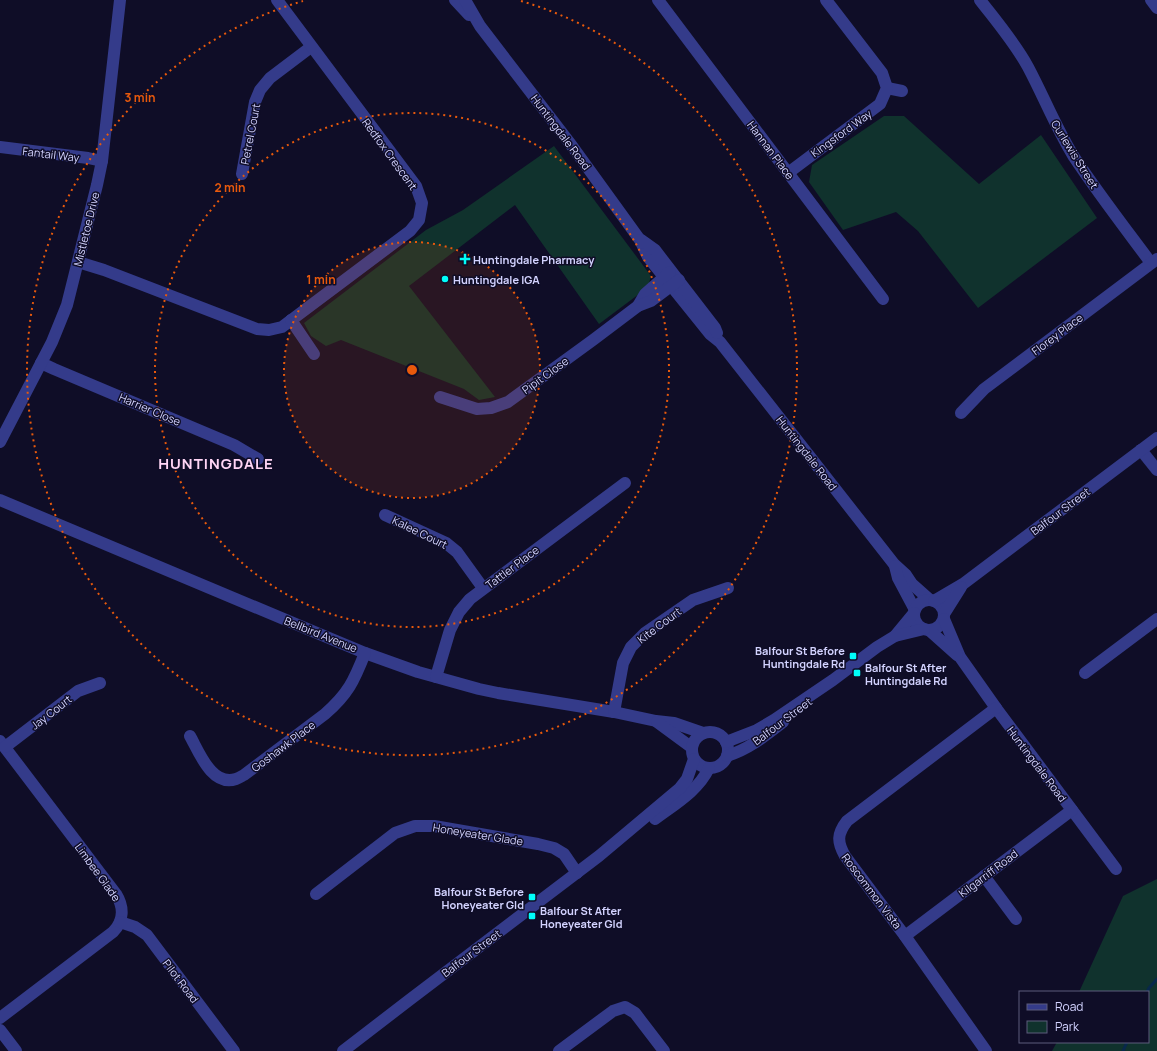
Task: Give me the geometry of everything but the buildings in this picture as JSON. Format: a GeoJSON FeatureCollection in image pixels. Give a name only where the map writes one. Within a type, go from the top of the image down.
{"type":"FeatureCollection","features":[{"type":"Feature","properties":{"kind":"street","name":"Mistletoe Drive"},"geometry":{"type":"LineString","coordinates":[[0,442],[41,363],[67,305],[102,161],[120,0]]}},
{"type":"Feature","properties":{"kind":"street","name":"Redfox Crescent"},"geometry":{"type":"LineString","coordinates":[[78,262],[104,270],[257,329],[269,330],[282,326],[291,320],[410,231],[419,220],[422,203],[416,186],[277,0]]}},
{"type":"Feature","properties":{"kind":"street","name":"Huntingdale Road"},"geometry":{"type":"LineString","coordinates":[[455,0],[480,26],[572,146],[640,240],[648,256],[716,328],[720,342],[894,564],[906,575],[912,584],[932,601]]}},
{"type":"Feature","properties":{"kind":"street","name":"Huntingdale Road"},"geometry":{"type":"LineString","coordinates":[[465,0],[480,26]]}},
{"type":"Feature","properties":{"kind":"street","name":"Hannan Place"},"geometry":{"type":"LineString","coordinates":[[658,0],[884,299]]}},
{"type":"Feature","properties":{"kind":"street"},"geometry":{"type":"LineString","coordinates":[[826,0],[882,73],[887,88],[902,91]]}},
{"type":"Feature","properties":{"kind":"street","name":"Curlewis Street"},"geometry":{"type":"LineString","coordinates":[[980,0],[1012,42],[1027,65],[1057,128],[1074,157],[1107,204],[1154,261]]}},
{"type":"Feature","properties":{"kind":"street"},"geometry":{"type":"LineString","coordinates":[[1151,0],[1157,8]]}},
{"type":"Feature","properties":{"kind":"street","name":"Petrel Court"},"geometry":{"type":"LineString","coordinates":[[242,174],[255,102],[260,90],[270,78],[312,47]]}},
{"type":"Feature","properties":{"kind":"street","name":"Kingsford Way"},"geometry":{"type":"LineString","coordinates":[[788,173],[880,104],[887,88]]}},
{"type":"Feature","properties":{"kind":"street","name":"Fantail Way"},"geometry":{"type":"LineString","coordinates":[[0,147],[102,161]]}},
{"type":"Feature","properties":{"kind":"street","name":"Florey Place"},"geometry":{"type":"LineString","coordinates":[[961,413],[984,389],[1154,261]]}},
{"type":"Feature","properties":{"kind":"street","name":"Pipit Close"},"geometry":{"type":"LineString","coordinates":[[440,397],[477,409],[491,408],[508,402],[638,306],[645,294],[671,279]]}},
{"type":"Feature","properties":{"kind":"street"},"geometry":{"type":"LineString","coordinates":[[291,320],[314,354]]}},
{"type":"Feature","properties":{"kind":"street","name":"Harrier Close"},"geometry":{"type":"LineString","coordinates":[[41,363],[234,445],[258,459]]}},
{"type":"Feature","properties":{"kind":"street","name":"Balfour Street"},"geometry":{"type":"LineString","coordinates":[[932,601],[963,584],[1157,438]]}},
{"type":"Feature","properties":{"kind":"street"},"geometry":{"type":"LineString","coordinates":[[1141,450],[1157,470]]}},
{"type":"Feature","properties":{"kind":"street","name":"Tattler Place"},"geometry":{"type":"LineString","coordinates":[[436,677],[450,630],[459,612],[470,599],[624,483]]}},
{"type":"Feature","properties":{"kind":"street","name":"Bellbird Avenue"},"geometry":{"type":"LineString","coordinates":[[0,500],[403,667],[498,693],[674,723],[703,733]]}},
{"type":"Feature","properties":{"kind":"street","name":"Kalee Court"},"geometry":{"type":"LineString","coordinates":[[385,515],[446,543],[457,552],[483,588]]}},
{"type":"Feature","properties":{"kind":"street","name":"Huntingdale Road"},"geometry":{"type":"LineString","coordinates":[[894,564],[898,578],[914,611]]}},
{"type":"Feature","properties":{"kind":"street","name":"Balfour Street"},"geometry":{"type":"LineString","coordinates":[[944,616],[963,584]]}},
{"type":"Feature","properties":{"kind":"street","name":"Kite Court"},"geometry":{"type":"LineString","coordinates":[[614,712],[623,664],[631,647],[645,633],[693,600],[728,588]]}},
{"type":"Feature","properties":{"kind":"street"},"geometry":{"type":"LineString","coordinates":[[923,601],[932,601],[941,606],[944,616],[938,627],[927,630],[920,627],[916,623],[914,611],[923,601]]}},
{"type":"Feature","properties":{"kind":"street","name":"Balfour Street"},"geometry":{"type":"LineString","coordinates":[[895,636],[914,611]]}},
{"type":"Feature","properties":{"kind":"street","name":"Huntingdale Road"},"geometry":{"type":"LineString","coordinates":[[944,616],[960,657],[996,708],[1116,869]]}},
{"type":"Feature","properties":{"kind":"street"},"geometry":{"type":"LineString","coordinates":[[1085,674],[1157,619]]}},
{"type":"Feature","properties":{"kind":"street","name":"Huntingdale Road"},"geometry":{"type":"LineString","coordinates":[[927,630],[960,657]]}},
{"type":"Feature","properties":{"kind":"street","name":"Balfour Street"},"geometry":{"type":"LineString","coordinates":[[726,742],[758,730],[833,680],[877,647],[895,636],[927,630]]}},
{"type":"Feature","properties":{"kind":"street","name":"Goshawk Place"},"geometry":{"type":"LineString","coordinates":[[190,736],[208,768],[216,776],[225,780],[235,779],[244,775],[336,705],[351,685],[365,652]]}},
{"type":"Feature","properties":{"kind":"street","name":"Balfour Street"},"geometry":{"type":"LineString","coordinates":[[599,856],[630,838],[691,791],[706,775],[709,768],[715,768],[720,765],[727,756],[740,752],[762,738],[806,705],[833,680]]}},
{"type":"Feature","properties":{"kind":"street","name":"Jay Court"},"geometry":{"type":"LineString","coordinates":[[2,744],[78,691],[100,683]]}},
{"type":"Feature","properties":{"kind":"street","name":"Roscommon Vista"},"geometry":{"type":"LineString","coordinates":[[986,1051],[906,936],[845,856],[840,846],[839,836],[847,820],[996,708]]}},
{"type":"Feature","properties":{"kind":"street","name":"Bellbird Avenue"},"geometry":{"type":"LineString","coordinates":[[656,721],[692,747]]}},
{"type":"Feature","properties":{"kind":"street"},"geometry":{"type":"LineString","coordinates":[[692,747],[696,738],[703,733],[714,732],[726,742],[728,747],[727,756]]}},
{"type":"Feature","properties":{"kind":"street","name":"Limbee Glade"},"geometry":{"type":"LineString","coordinates":[[2,744],[116,894],[122,908],[120,922]]}},
{"type":"Feature","properties":{"kind":"street","name":"Balfour Street"},"geometry":{"type":"LineString","coordinates":[[343,1051],[599,856],[680,788],[687,779],[694,759],[692,747]]}},
{"type":"Feature","properties":{"kind":"street"},"geometry":{"type":"LineString","coordinates":[[694,759],[703,767],[709,768]]}},
{"type":"Feature","properties":{"kind":"street","name":"Kilgarriff Road"},"geometry":{"type":"LineString","coordinates":[[906,936],[1072,810]]}},
{"type":"Feature","properties":{"kind":"street","name":"Honeyeater Glade"},"geometry":{"type":"LineString","coordinates":[[316,894],[395,833],[415,826],[434,826],[554,848],[564,854],[577,873]]}},
{"type":"Feature","properties":{"kind":"street"},"geometry":{"type":"LineString","coordinates":[[984,876],[1016,919]]}},
{"type":"Feature","properties":{"kind":"street"},"geometry":{"type":"LineString","coordinates":[[0,1018],[113,932],[120,922]]}},
{"type":"Feature","properties":{"kind":"street","name":"Pilot Road"},"geometry":{"type":"LineString","coordinates":[[120,922],[135,927],[147,936],[234,1051]]}},
{"type":"Feature","properties":{"kind":"street"},"geometry":{"type":"LineString","coordinates":[[559,1051],[613,1011],[625,1008],[635,1013],[664,1051]]}},
{"type":"Feature","properties":{"kind":"street"},"geometry":{"type":"LineString","coordinates":[[0,1030],[16,1051]]}},
{"type":"Feature","properties":{"kind":"green space"},"geometry":{"type":"Polygon","coordinates":[[[884,116],[904,116],[979,184],[1041,135],[1097,218],[978,308],[918,231],[896,212],[843,230],[809,182],[812,165],[884,116]]]}},
{"type":"Feature","properties":{"kind":"green space"},"geometry":{"type":"Polygon","coordinates":[[[554,146],[651,276],[648,287],[643,291],[599,324],[515,205],[409,286],[495,397],[479,400],[464,389],[341,340],[326,346],[311,336],[304,323],[426,230],[463,210],[554,146]]]}},
{"type":"Feature","properties":{"kind":"green space"},"geometry":{"type":"Polygon","coordinates":[[[1157,879],[1157,1051],[1052,1051],[1056,1043],[1149,1043],[1149,991],[1079,991],[1123,896],[1157,879]]]}},
{"type":"Feature","properties":{"kind":"waterway"},"geometry":{"type":"LineString","coordinates":[[1148,991],[1157,979]]}},
{"type":"Feature","properties":{"kind":"waterway"},"geometry":{"type":"LineString","coordinates":[[1123,1051],[1127,1043]]}},
{"type":"Feature","properties":{"kind":"place","name":"Huntingdale Pharmacy"},"geometry":{"type":"Point","coordinates":[465,259]}},
{"type":"Feature","properties":{"kind":"place","name":"Huntingdale IGA"},"geometry":{"type":"Point","coordinates":[445,279]}},
{"type":"Feature","properties":{"kind":"place","name":"Balfour St Before Huntingdale Rd"},"geometry":{"type":"Point","coordinates":[853,656]}},
{"type":"Feature","properties":{"kind":"place","name":"Balfour St After Huntingdale Rd"},"geometry":{"type":"Point","coordinates":[857,673]}},
{"type":"Feature","properties":{"kind":"place","name":"Balfour St Before Honeyeater Gld"},"geometry":{"type":"Point","coordinates":[532,897]}},
{"type":"Feature","properties":{"kind":"place","name":"Balfour St After Honeyeater Gld"},"geometry":{"type":"Point","coordinates":[532,916]}},
{"type":"Feature","properties":{"kind":"district","name":"HUNTINGDALE"},"geometry":{"type":"Point","coordinates":[216,463]}}]}
